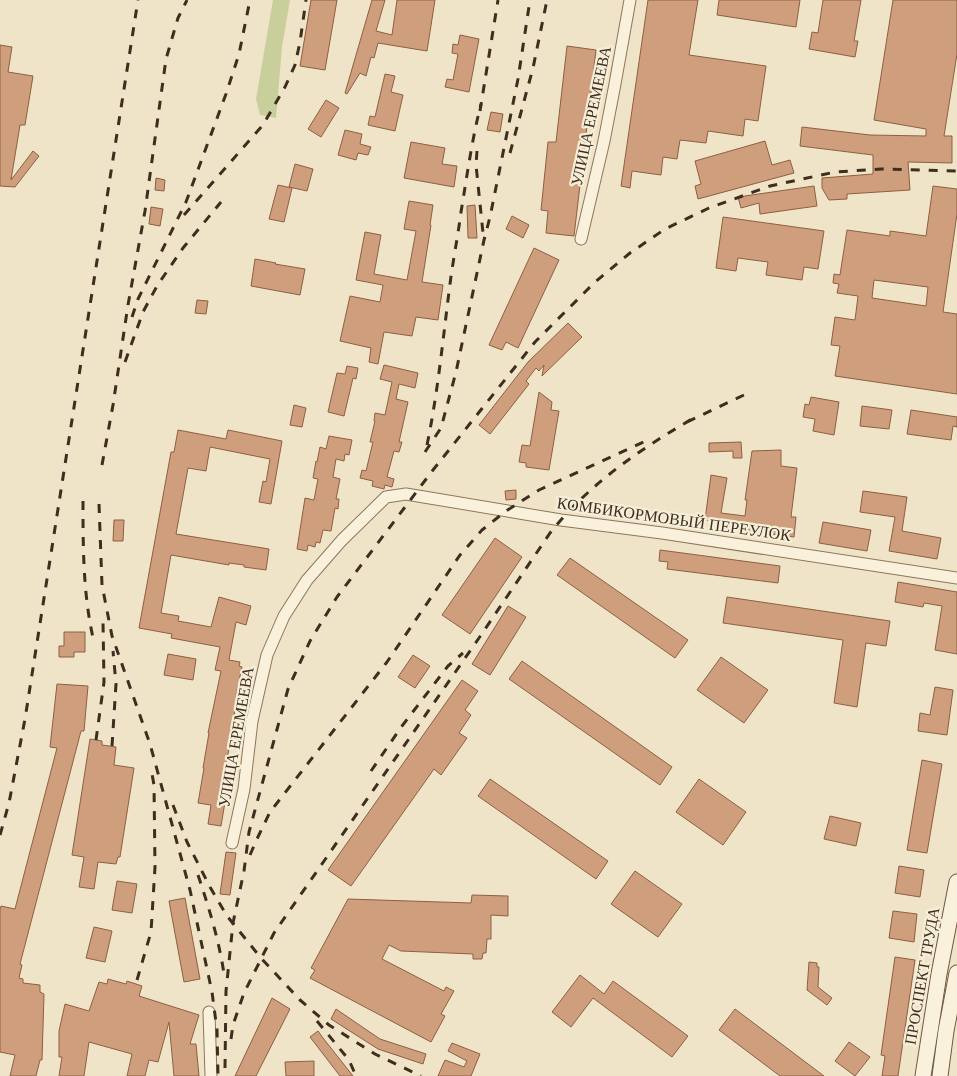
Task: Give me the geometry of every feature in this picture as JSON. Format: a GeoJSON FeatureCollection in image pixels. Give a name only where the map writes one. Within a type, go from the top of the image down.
{"type":"FeatureCollection","features":[{"type":"Feature","properties":{"kind":"main road","name":"ПРОСПЕКТ ТРУДА"},"geometry":{"type":"LineString","coordinates":[[923,1076],[951,948],[957,882]]}},
{"type":"Feature","properties":{"kind":"main road","name":"ПРОСПЕКТ ТРУДА"},"geometry":{"type":"LineString","coordinates":[[940,1076],[957,973]]}},
{"type":"Feature","properties":{"kind":"street","name":"УЛИЦА ЕРЕМЕЕВА"},"geometry":{"type":"LineString","coordinates":[[581,239],[608,122],[630,0]]}},
{"type":"Feature","properties":{"kind":"street","name":"КОМБИКОРМОВЫЙ ПЕРЕУЛОК"},"geometry":{"type":"LineString","coordinates":[[386,497],[406,494],[561,520],[662,533],[957,578]]}},
{"type":"Feature","properties":{"kind":"street","name":"УЛИЦА ЕРЕМЕЕВА"},"geometry":{"type":"LineString","coordinates":[[232,843],[244,789],[252,721],[267,655],[284,616],[307,580],[342,540],[386,497]]}},
{"type":"Feature","properties":{"kind":"street"},"geometry":{"type":"LineString","coordinates":[[209,1012],[211,1076]]}},
{"type":"Feature","properties":{"kind":"green space"},"geometry":{"type":"Polygon","coordinates":[[[273,0],[290,0],[282,47],[276,118],[260,115],[256,99],[273,0]]]}},
{"type":"Feature","properties":{"kind":"building"},"geometry":{"type":"Polygon","coordinates":[[[311,0],[337,0],[325,70],[300,66],[311,0]]]}},
{"type":"Feature","properties":{"kind":"building"},"geometry":{"type":"Polygon","coordinates":[[[372,0],[385,0],[376,31],[392,35],[397,0],[435,0],[427,51],[378,43],[374,58],[371,57],[366,76],[360,73],[347,94],[345,93],[372,0]]]}},
{"type":"Feature","properties":{"kind":"building"},"geometry":{"type":"Polygon","coordinates":[[[648,0],[698,0],[689,55],[766,66],[758,121],[745,119],[743,136],[708,131],[706,143],[680,140],[677,159],[663,157],[661,175],[632,171],[630,188],[621,186],[648,0]]]}},
{"type":"Feature","properties":{"kind":"building"},"geometry":{"type":"Polygon","coordinates":[[[719,0],[800,0],[796,27],[717,15],[719,0]]]}},
{"type":"Feature","properties":{"kind":"building"},"geometry":{"type":"Polygon","coordinates":[[[823,0],[861,0],[854,41],[858,41],[855,57],[809,49],[812,32],[818,33],[823,0]]]}},
{"type":"Feature","properties":{"kind":"building"},"geometry":{"type":"Polygon","coordinates":[[[893,0],[957,0],[957,54],[944,136],[952,136],[952,163],[908,162],[910,190],[847,194],[847,199],[829,200],[822,188],[822,178],[873,174],[873,155],[800,146],[802,127],[870,135],[926,136],[926,129],[874,120],[893,0]]]}},
{"type":"Feature","properties":{"kind":"building"},"geometry":{"type":"Polygon","coordinates":[[[460,35],[479,39],[469,92],[445,87],[447,79],[453,80],[458,54],[452,53],[453,44],[458,45],[460,35]]]}},
{"type":"Feature","properties":{"kind":"building"},"geometry":{"type":"Polygon","coordinates":[[[0,45],[12,47],[8,72],[33,76],[25,125],[20,125],[11,180],[33,151],[39,156],[15,187],[0,186],[0,45]]]}},
{"type":"Feature","properties":{"kind":"building"},"geometry":{"type":"Polygon","coordinates":[[[567,46],[596,50],[574,236],[546,233],[548,211],[541,210],[548,142],[556,142],[567,46]]]}},
{"type":"Feature","properties":{"kind":"building"},"geometry":{"type":"Polygon","coordinates":[[[385,74],[395,76],[391,92],[403,95],[395,131],[368,125],[370,116],[375,117],[385,74]]]}},
{"type":"Feature","properties":{"kind":"building"},"geometry":{"type":"Polygon","coordinates":[[[326,100],[339,108],[321,137],[308,129],[326,100]]]}},
{"type":"Feature","properties":{"kind":"building"},"geometry":{"type":"Polygon","coordinates":[[[491,112],[503,114],[500,132],[487,130],[491,112]]]}},
{"type":"Feature","properties":{"kind":"building"},"geometry":{"type":"Polygon","coordinates":[[[345,130],[362,134],[360,144],[371,147],[368,155],[358,153],[356,160],[338,155],[345,130]]]}},
{"type":"Feature","properties":{"kind":"building"},"geometry":{"type":"Polygon","coordinates":[[[765,141],[772,165],[790,160],[794,173],[698,199],[695,186],[701,184],[695,161],[765,141]]]}},
{"type":"Feature","properties":{"kind":"building"},"geometry":{"type":"Polygon","coordinates":[[[411,142],[445,148],[442,164],[457,166],[454,187],[404,178],[411,142]]]}},
{"type":"Feature","properties":{"kind":"building"},"geometry":{"type":"Polygon","coordinates":[[[295,164],[313,169],[307,191],[289,187],[295,164]]]}},
{"type":"Feature","properties":{"kind":"building"},"geometry":{"type":"Polygon","coordinates":[[[156,178],[165,180],[164,191],[155,190],[156,178]]]}},
{"type":"Feature","properties":{"kind":"building"},"geometry":{"type":"Polygon","coordinates":[[[278,185],[292,188],[284,222],[269,219],[278,185]]]}},
{"type":"Feature","properties":{"kind":"building"},"geometry":{"type":"Polygon","coordinates":[[[814,186],[817,206],[760,214],[759,203],[741,208],[738,197],[814,186]]]}},
{"type":"Feature","properties":{"kind":"building"},"geometry":{"type":"Polygon","coordinates":[[[933,186],[957,189],[957,214],[943,312],[957,314],[957,394],[835,376],[840,346],[831,345],[835,317],[855,320],[858,296],[837,293],[839,284],[833,283],[834,274],[840,275],[847,230],[890,236],[890,231],[926,236],[933,186]],[[874,280],[872,298],[926,306],[928,287],[874,280]]]}},
{"type":"Feature","properties":{"kind":"building"},"geometry":{"type":"Polygon","coordinates":[[[409,201],[433,205],[422,282],[443,285],[438,320],[416,317],[412,336],[384,332],[378,364],[369,362],[371,348],[340,341],[350,296],[380,302],[383,285],[356,280],[365,232],[381,235],[374,274],[407,280],[416,231],[404,229],[409,201]]]}},
{"type":"Feature","properties":{"kind":"building"},"geometry":{"type":"Polygon","coordinates":[[[475,205],[477,238],[468,238],[467,206],[475,205]]]}},
{"type":"Feature","properties":{"kind":"building"},"geometry":{"type":"Polygon","coordinates":[[[151,207],[163,209],[160,226],[149,224],[151,207]]]}},
{"type":"Feature","properties":{"kind":"building"},"geometry":{"type":"Polygon","coordinates":[[[512,216],[529,225],[523,238],[506,229],[512,216]]]}},
{"type":"Feature","properties":{"kind":"building"},"geometry":{"type":"Polygon","coordinates":[[[723,217],[824,231],[818,269],[804,267],[802,280],[766,275],[768,262],[738,258],[736,271],[716,268],[723,217]]]}},
{"type":"Feature","properties":{"kind":"building"},"geometry":{"type":"Polygon","coordinates":[[[534,248],[559,260],[518,348],[506,342],[502,350],[489,345],[534,248]]]}},
{"type":"Feature","properties":{"kind":"building"},"geometry":{"type":"Polygon","coordinates":[[[255,259],[305,269],[300,295],[251,286],[255,259]]]}},
{"type":"Feature","properties":{"kind":"building"},"geometry":{"type":"Polygon","coordinates":[[[197,300],[208,301],[206,314],[195,313],[197,300]]]}},
{"type":"Feature","properties":{"kind":"building"},"geometry":{"type":"Polygon","coordinates":[[[568,323],[582,337],[542,376],[544,365],[539,371],[536,368],[526,381],[529,384],[490,434],[479,425],[528,362],[568,323]]]}},
{"type":"Feature","properties":{"kind":"building"},"geometry":{"type":"Polygon","coordinates":[[[384,365],[418,373],[415,388],[399,384],[396,399],[408,402],[399,442],[402,442],[399,452],[394,451],[387,477],[394,479],[392,487],[385,485],[384,489],[372,486],[373,481],[360,478],[362,470],[366,471],[373,442],[370,442],[375,413],[385,415],[392,382],[380,379],[384,365]]]}},
{"type":"Feature","properties":{"kind":"building"},"geometry":{"type":"Polygon","coordinates":[[[347,366],[358,368],[356,379],[353,378],[344,416],[328,412],[337,373],[345,374],[347,366]]]}},
{"type":"Feature","properties":{"kind":"building"},"geometry":{"type":"Polygon","coordinates":[[[539,392],[552,402],[551,410],[559,411],[549,470],[526,467],[526,463],[519,462],[522,445],[530,446],[539,392]]]}},
{"type":"Feature","properties":{"kind":"building"},"geometry":{"type":"Polygon","coordinates":[[[811,397],[839,402],[834,435],[813,431],[815,419],[803,417],[805,404],[809,405],[811,397]]]}},
{"type":"Feature","properties":{"kind":"building"},"geometry":{"type":"Polygon","coordinates":[[[294,405],[306,408],[302,427],[290,425],[294,405]]]}},
{"type":"Feature","properties":{"kind":"building"},"geometry":{"type":"Polygon","coordinates":[[[862,406],[892,410],[889,429],[860,426],[862,406]]]}},
{"type":"Feature","properties":{"kind":"building"},"geometry":{"type":"Polygon","coordinates":[[[911,410],[957,417],[957,427],[953,426],[951,440],[907,434],[911,410]]]}},
{"type":"Feature","properties":{"kind":"building"},"geometry":{"type":"Polygon","coordinates":[[[178,430],[226,439],[228,430],[282,441],[271,504],[259,502],[263,481],[266,482],[270,459],[210,447],[206,471],[188,468],[176,534],[269,549],[266,570],[244,567],[244,565],[229,563],[229,565],[171,555],[161,613],[179,616],[178,621],[211,627],[219,597],[251,606],[246,625],[236,622],[229,660],[240,662],[239,666],[242,667],[229,739],[231,740],[219,795],[226,796],[221,826],[208,824],[211,805],[198,803],[208,733],[221,671],[215,670],[220,647],[171,638],[172,634],[139,628],[171,452],[174,452],[178,430]]]}},
{"type":"Feature","properties":{"kind":"building"},"geometry":{"type":"Polygon","coordinates":[[[329,436],[352,440],[349,455],[345,454],[344,461],[336,459],[333,477],[340,479],[336,499],[339,499],[338,509],[335,508],[331,531],[323,530],[320,543],[316,542],[315,547],[308,545],[307,551],[297,549],[305,498],[314,500],[318,479],[313,478],[316,461],[320,447],[326,449],[329,436]]]}},
{"type":"Feature","properties":{"kind":"building"},"geometry":{"type":"Polygon","coordinates":[[[741,442],[742,458],[733,458],[733,451],[709,452],[709,443],[741,442]]]}},
{"type":"Feature","properties":{"kind":"building"},"geometry":{"type":"Polygon","coordinates":[[[781,450],[781,466],[797,468],[791,517],[796,517],[794,537],[722,528],[723,522],[705,520],[711,475],[727,478],[721,513],[745,516],[747,500],[745,500],[752,451],[781,450]]]}},
{"type":"Feature","properties":{"kind":"building"},"geometry":{"type":"Polygon","coordinates":[[[516,490],[516,499],[506,500],[505,491],[516,490]]]}},
{"type":"Feature","properties":{"kind":"building"},"geometry":{"type":"Polygon","coordinates":[[[863,491],[907,497],[902,531],[941,538],[937,559],[889,551],[895,517],[860,512],[863,491]]]}},
{"type":"Feature","properties":{"kind":"building"},"geometry":{"type":"Polygon","coordinates":[[[114,520],[124,520],[123,541],[113,541],[114,520]]]}},
{"type":"Feature","properties":{"kind":"building"},"geometry":{"type":"Polygon","coordinates":[[[823,522],[871,530],[867,551],[819,543],[823,522]]]}},
{"type":"Feature","properties":{"kind":"building"},"geometry":{"type":"Polygon","coordinates":[[[495,538],[522,557],[470,634],[442,615],[495,538]]]}},
{"type":"Feature","properties":{"kind":"building"},"geometry":{"type":"Polygon","coordinates":[[[660,550],[780,566],[778,583],[667,569],[668,562],[659,561],[660,550]]]}},
{"type":"Feature","properties":{"kind":"building"},"geometry":{"type":"Polygon","coordinates":[[[570,558],[688,640],[675,658],[557,575],[570,558]]]}},
{"type":"Feature","properties":{"kind":"building"},"geometry":{"type":"Polygon","coordinates":[[[898,582],[957,592],[957,654],[935,650],[942,606],[924,603],[923,607],[895,602],[898,582]]]}},
{"type":"Feature","properties":{"kind":"building"},"geometry":{"type":"Polygon","coordinates":[[[727,597],[890,621],[886,646],[866,643],[857,707],[834,703],[843,640],[723,623],[727,597]]]}},
{"type":"Feature","properties":{"kind":"building"},"geometry":{"type":"Polygon","coordinates":[[[508,606],[526,617],[490,675],[472,664],[508,606]]]}},
{"type":"Feature","properties":{"kind":"building"},"geometry":{"type":"Polygon","coordinates":[[[64,632],[85,632],[85,652],[74,652],[74,657],[59,657],[59,646],[64,646],[64,632]]]}},
{"type":"Feature","properties":{"kind":"building"},"geometry":{"type":"Polygon","coordinates":[[[168,654],[196,659],[193,680],[164,675],[168,654]]]}},
{"type":"Feature","properties":{"kind":"building"},"geometry":{"type":"Polygon","coordinates":[[[413,655],[430,666],[415,688],[398,677],[413,655]]]}},
{"type":"Feature","properties":{"kind":"building"},"geometry":{"type":"Polygon","coordinates":[[[721,657],[768,690],[744,723],[697,690],[721,657]]]}},
{"type":"Feature","properties":{"kind":"building"},"geometry":{"type":"Polygon","coordinates":[[[522,661],[672,767],[660,785],[509,679],[522,661]]]}},
{"type":"Feature","properties":{"kind":"building"},"geometry":{"type":"Polygon","coordinates":[[[462,680],[478,691],[465,710],[471,715],[459,733],[467,738],[441,775],[434,769],[351,886],[328,870],[462,680]]]}},
{"type":"Feature","properties":{"kind":"building"},"geometry":{"type":"Polygon","coordinates":[[[57,684],[88,686],[84,731],[81,731],[20,964],[22,965],[19,978],[23,979],[23,983],[40,985],[40,992],[44,994],[42,1060],[40,1060],[36,1076],[10,1076],[15,1055],[0,1052],[0,910],[1,906],[15,909],[57,748],[50,747],[57,684]]]}},
{"type":"Feature","properties":{"kind":"building"},"geometry":{"type":"Polygon","coordinates":[[[935,687],[953,690],[947,735],[918,731],[920,713],[930,715],[935,687]]]}},
{"type":"Feature","properties":{"kind":"building"},"geometry":{"type":"Polygon","coordinates":[[[90,739],[102,741],[102,745],[116,747],[114,765],[134,768],[120,857],[118,857],[116,864],[98,862],[94,889],[79,887],[84,857],[72,855],[90,739]]]}},
{"type":"Feature","properties":{"kind":"building"},"geometry":{"type":"Polygon","coordinates":[[[922,760],[942,764],[927,853],[907,850],[922,760]]]}},
{"type":"Feature","properties":{"kind":"building"},"geometry":{"type":"Polygon","coordinates":[[[490,779],[608,861],[596,879],[478,796],[490,779]]]}},
{"type":"Feature","properties":{"kind":"building"},"geometry":{"type":"Polygon","coordinates":[[[699,779],[746,812],[723,845],[676,812],[699,779]]]}},
{"type":"Feature","properties":{"kind":"building"},"geometry":{"type":"Polygon","coordinates":[[[830,816],[861,823],[856,846],[824,839],[830,816]]]}},
{"type":"Feature","properties":{"kind":"building"},"geometry":{"type":"Polygon","coordinates":[[[226,852],[236,853],[230,895],[220,894],[226,852]]]}},
{"type":"Feature","properties":{"kind":"building"},"geometry":{"type":"Polygon","coordinates":[[[899,866],[924,870],[920,897],[895,893],[899,866]]]}},
{"type":"Feature","properties":{"kind":"building"},"geometry":{"type":"Polygon","coordinates":[[[635,871],[682,904],[658,937],[611,904],[635,871]]]}},
{"type":"Feature","properties":{"kind":"building"},"geometry":{"type":"Polygon","coordinates":[[[117,881],[137,884],[132,913],[112,910],[117,881]]]}},
{"type":"Feature","properties":{"kind":"building"},"geometry":{"type":"Polygon","coordinates":[[[472,895],[508,896],[508,916],[491,915],[491,939],[487,939],[486,953],[483,953],[482,959],[473,959],[473,954],[401,951],[389,945],[382,959],[444,991],[446,987],[454,991],[441,1014],[445,1016],[431,1042],[310,978],[315,970],[311,968],[348,899],[471,903],[472,895]]]}},
{"type":"Feature","properties":{"kind":"building"},"geometry":{"type":"Polygon","coordinates":[[[185,898],[200,979],[184,982],[169,901],[185,898]]]}},
{"type":"Feature","properties":{"kind":"building"},"geometry":{"type":"Polygon","coordinates":[[[893,911],[917,914],[914,942],[889,938],[893,911]]]}},
{"type":"Feature","properties":{"kind":"building"},"geometry":{"type":"Polygon","coordinates":[[[94,927],[112,931],[105,962],[86,958],[94,927]]]}},
{"type":"Feature","properties":{"kind":"building"},"geometry":{"type":"Polygon","coordinates":[[[895,957],[915,960],[898,1076],[882,1076],[885,1056],[881,1055],[895,957]]]}},
{"type":"Feature","properties":{"kind":"building"},"geometry":{"type":"Polygon","coordinates":[[[809,962],[817,963],[817,967],[819,967],[818,987],[832,998],[827,1005],[807,990],[809,962]]]}},
{"type":"Feature","properties":{"kind":"building"},"geometry":{"type":"Polygon","coordinates":[[[580,975],[604,994],[613,981],[688,1036],[672,1057],[593,998],[571,1027],[552,1012],[580,975]]]}},
{"type":"Feature","properties":{"kind":"building"},"geometry":{"type":"Polygon","coordinates":[[[108,979],[126,984],[127,981],[142,986],[139,996],[199,1015],[190,1044],[196,1044],[199,1076],[174,1076],[169,1022],[158,1062],[149,1060],[145,1076],[127,1076],[132,1054],[89,1042],[84,1076],[59,1076],[62,1057],[59,1057],[59,1031],[65,1004],[89,1011],[99,982],[107,984],[108,979]]]}},
{"type":"Feature","properties":{"kind":"building"},"geometry":{"type":"Polygon","coordinates":[[[272,998],[290,1009],[256,1076],[235,1076],[272,998]]]}},
{"type":"Feature","properties":{"kind":"building"},"geometry":{"type":"Polygon","coordinates":[[[336,1009],[380,1039],[426,1054],[423,1064],[378,1049],[331,1019],[336,1009]]]}},
{"type":"Feature","properties":{"kind":"building"},"geometry":{"type":"Polygon","coordinates":[[[735,1009],[824,1076],[780,1076],[719,1030],[735,1009]]]}},
{"type":"Feature","properties":{"kind":"building"},"geometry":{"type":"Polygon","coordinates":[[[318,1031],[353,1076],[340,1076],[310,1037],[318,1031]]]}},
{"type":"Feature","properties":{"kind":"building"},"geometry":{"type":"Polygon","coordinates":[[[849,1042],[870,1057],[855,1076],[835,1061],[849,1042]]]}},
{"type":"Feature","properties":{"kind":"building"},"geometry":{"type":"Polygon","coordinates":[[[452,1043],[480,1054],[471,1076],[438,1076],[445,1060],[464,1067],[467,1061],[448,1051],[452,1043]]]}},
{"type":"Feature","properties":{"kind":"building"},"geometry":{"type":"Polygon","coordinates":[[[314,1061],[314,1076],[286,1076],[285,1062],[314,1061]]]}},
{"type":"Feature","properties":{"kind":"railway"},"geometry":{"type":"LineString","coordinates":[[0,835],[9,803],[25,719],[138,0]]}},
{"type":"Feature","properties":{"kind":"railway"},"geometry":{"type":"LineString","coordinates":[[102,465],[145,211],[166,59],[178,18],[187,0]]}},
{"type":"Feature","properties":{"kind":"railway"},"geometry":{"type":"LineString","coordinates":[[132,317],[138,299],[186,202],[239,54],[250,0]]}},
{"type":"Feature","properties":{"kind":"railway"},"geometry":{"type":"LineString","coordinates":[[184,215],[263,125],[285,87],[295,65],[306,0]]}},
{"type":"Feature","properties":{"kind":"railway"},"geometry":{"type":"LineString","coordinates":[[480,111],[498,0]]}},
{"type":"Feature","properties":{"kind":"railway"},"geometry":{"type":"LineString","coordinates":[[425,452],[441,428],[456,372],[518,79],[530,0]]}},
{"type":"Feature","properties":{"kind":"railway"},"geometry":{"type":"LineString","coordinates":[[510,153],[533,68],[547,0]]}},
{"type":"Feature","properties":{"kind":"railway"},"geometry":{"type":"LineString","coordinates":[[427,445],[437,385],[451,275],[472,144],[481,104]]}},
{"type":"Feature","properties":{"kind":"railway"},"geometry":{"type":"LineString","coordinates":[[477,151],[476,165],[483,233]]}},
{"type":"Feature","properties":{"kind":"railway"},"geometry":{"type":"LineString","coordinates":[[225,1068],[226,991],[233,923],[244,871],[249,832],[288,689],[310,641],[337,597],[433,470],[535,342],[594,283],[630,253],[665,229],[709,208],[770,186],[835,172],[881,169],[957,171]]}},
{"type":"Feature","properties":{"kind":"railway"},"geometry":{"type":"LineString","coordinates":[[125,362],[143,312],[157,286],[183,248],[221,202]]}},
{"type":"Feature","properties":{"kind":"railway"},"geometry":{"type":"LineString","coordinates":[[687,422],[746,394]]}},
{"type":"Feature","properties":{"kind":"railway"},"geometry":{"type":"LineString","coordinates":[[231,1039],[233,1025],[244,993],[274,933],[550,533],[581,499],[616,469],[692,419]]}},
{"type":"Feature","properties":{"kind":"railway"},"geometry":{"type":"LineString","coordinates":[[250,855],[270,812],[387,662],[460,555],[482,530],[506,511],[539,490],[650,439]]}},
{"type":"Feature","properties":{"kind":"railway"},"geometry":{"type":"LineString","coordinates":[[83,501],[86,590],[94,642]]}},
{"type":"Feature","properties":{"kind":"railway"},"geometry":{"type":"LineString","coordinates":[[99,504],[102,585],[112,636],[150,744],[190,890],[212,992],[217,1030],[218,1076]]}},
{"type":"Feature","properties":{"kind":"railway"},"geometry":{"type":"LineString","coordinates":[[96,740],[104,682],[103,622]]}},
{"type":"Feature","properties":{"kind":"railway"},"geometry":{"type":"LineString","coordinates":[[112,746],[116,684],[113,651]]}},
{"type":"Feature","properties":{"kind":"railway"},"geometry":{"type":"LineString","coordinates":[[371,771],[402,726],[448,666],[463,653]]}},
{"type":"Feature","properties":{"kind":"railway"},"geometry":{"type":"LineString","coordinates":[[137,980],[151,932],[155,867],[154,785],[152,774]]}},
{"type":"Feature","properties":{"kind":"railway"},"geometry":{"type":"LineString","coordinates":[[173,805],[187,842],[210,887],[227,916],[261,958],[300,1000],[329,1025],[375,1054],[421,1076]]}},
{"type":"Feature","properties":{"kind":"railway"},"geometry":{"type":"LineString","coordinates":[[198,875],[213,924],[224,974]]}},
{"type":"Feature","properties":{"kind":"railway"},"geometry":{"type":"LineString","coordinates":[[317,1021],[349,1060],[356,1076]]}}]}
